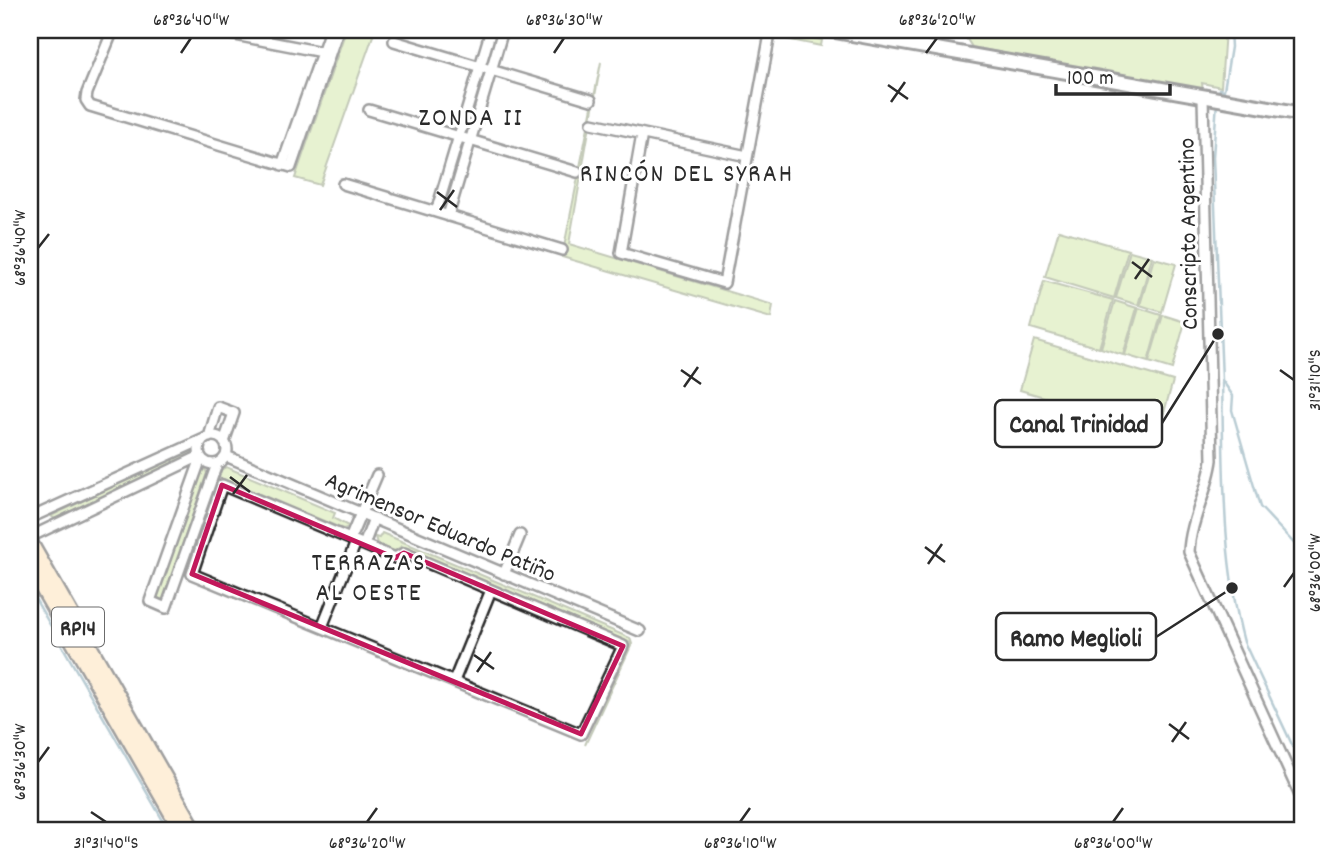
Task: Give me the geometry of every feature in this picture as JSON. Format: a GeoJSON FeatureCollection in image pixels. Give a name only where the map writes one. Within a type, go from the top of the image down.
{"type":"FeatureCollection","features":[{"type":"Feature","properties":{"kind":"main road"},"geometry":{"type":"LineString","coordinates":[[829,30],[1303,114]]}},
{"type":"Feature","properties":{"kind":"main road","name":"RP14"},"geometry":{"type":"LineString","coordinates":[[30,543],[182,831]]}},
{"type":"Feature","properties":{"kind":"main road","name":"RP14"},"geometry":{"type":"LineString","coordinates":[[30,566],[195,831]]}},
{"type":"Feature","properties":{"kind":"street"},"geometry":{"type":"LineString","coordinates":[[113,30],[87,93],[86,100],[90,106],[282,165],[308,104],[326,52],[330,30]]}},
{"type":"Feature","properties":{"kind":"street"},"geometry":{"type":"LineString","coordinates":[[209,30],[326,52]]}},
{"type":"Feature","properties":{"kind":"street"},"geometry":{"type":"LineString","coordinates":[[326,52],[338,30]]}},
{"type":"Feature","properties":{"kind":"street"},"geometry":{"type":"LineString","coordinates":[[436,212],[491,30]]}},
{"type":"Feature","properties":{"kind":"street"},"geometry":{"type":"LineString","coordinates":[[448,216],[503,30]]}},
{"type":"Feature","properties":{"kind":"street"},"geometry":{"type":"LineString","coordinates":[[642,134],[621,253],[724,283],[771,31]]}},
{"type":"Feature","properties":{"kind":"street"},"geometry":{"type":"LineString","coordinates":[[394,41],[592,100]]}},
{"type":"Feature","properties":{"kind":"street","name":"Conscripto Argentino"},"geometry":{"type":"LineString","coordinates":[[1212,99],[1212,460],[1209,482],[1189,552],[1303,802]]}},
{"type":"Feature","properties":{"kind":"street"},"geometry":{"type":"LineString","coordinates":[[369,110],[577,172]]}},
{"type":"Feature","properties":{"kind":"street"},"geometry":{"type":"LineString","coordinates":[[592,123],[747,156]]}},
{"type":"Feature","properties":{"kind":"street"},"geometry":{"type":"LineString","coordinates":[[344,184],[562,250]]}},
{"type":"Feature","properties":{"kind":"street"},"geometry":{"type":"LineString","coordinates":[[218,407],[234,413],[224,442],[226,456],[217,464],[166,608],[150,601],[201,457],[199,447],[206,438],[218,407]]}},
{"type":"Feature","properties":{"kind":"street"},"geometry":{"type":"LineString","coordinates":[[30,517],[206,438],[215,436],[224,442]]}},
{"type":"Feature","properties":{"kind":"street","name":"Agrimensor Eduardo Patiño"},"geometry":{"type":"LineString","coordinates":[[226,456],[640,631]]}},
{"type":"Feature","properties":{"kind":"street"},"geometry":{"type":"LineString","coordinates":[[201,457],[208,464],[217,464]]}},
{"type":"Feature","properties":{"kind":"street"},"geometry":{"type":"LineString","coordinates":[[30,537],[201,457]]}},
{"type":"Feature","properties":{"kind":"street"},"geometry":{"type":"LineString","coordinates":[[357,542],[361,513],[377,475]]}},
{"type":"Feature","properties":{"kind":"street"},"geometry":{"type":"LineString","coordinates":[[222,485],[357,542],[394,558],[404,553],[623,646],[581,734],[192,574],[222,485]]}},
{"type":"Feature","properties":{"kind":"street"},"geometry":{"type":"LineString","coordinates":[[321,627],[357,542],[374,518]]}},
{"type":"Feature","properties":{"kind":"street"},"geometry":{"type":"LineString","coordinates":[[504,574],[520,535]]}},
{"type":"Feature","properties":{"kind":"street"},"geometry":{"type":"LineString","coordinates":[[454,681],[491,590]]}},
{"type":"Feature","properties":{"kind":"highlighted area"},"geometry":{"type":"Polygon","coordinates":[[[222,485],[395,558],[404,553],[623,646],[581,734],[192,574],[222,485]]]}},
{"type":"Feature","properties":{"kind":"green space"},"geometry":{"type":"Polygon","coordinates":[[[346,30],[375,30],[320,185],[295,178],[346,30]]]}},
{"type":"Feature","properties":{"kind":"green space"},"geometry":{"type":"Polygon","coordinates":[[[884,30],[1225,30],[1221,87],[1202,83],[1203,92],[972,47],[966,38],[944,33],[938,40],[884,30]]]}},
{"type":"Feature","properties":{"kind":"green space"},"geometry":{"type":"Polygon","coordinates":[[[777,32],[822,40],[821,46],[776,37],[777,32]]]}},
{"type":"Feature","properties":{"kind":"green space"},"geometry":{"type":"Polygon","coordinates":[[[601,62],[569,244],[773,305],[771,318],[562,257],[601,62]]]}},
{"type":"Feature","properties":{"kind":"green space"},"geometry":{"type":"Polygon","coordinates":[[[462,145],[463,148],[444,207],[442,205],[462,145]]]}},
{"type":"Feature","properties":{"kind":"green space"},"geometry":{"type":"Polygon","coordinates":[[[1059,230],[1128,250],[1114,298],[1045,277],[1059,230]]]}},
{"type":"Feature","properties":{"kind":"green space"},"geometry":{"type":"Polygon","coordinates":[[[1130,251],[1152,257],[1138,305],[1116,298],[1130,251]]]}},
{"type":"Feature","properties":{"kind":"green space"},"geometry":{"type":"Polygon","coordinates":[[[1154,258],[1176,264],[1162,312],[1140,305],[1154,258]]]}},
{"type":"Feature","properties":{"kind":"green space"},"geometry":{"type":"Polygon","coordinates":[[[1044,281],[1113,300],[1099,348],[1031,328],[1044,281]]]}},
{"type":"Feature","properties":{"kind":"green space"},"geometry":{"type":"Polygon","coordinates":[[[1115,301],[1137,308],[1123,355],[1101,348],[1115,301]]]}},
{"type":"Feature","properties":{"kind":"green space"},"geometry":{"type":"Polygon","coordinates":[[[1139,308],[1161,315],[1148,362],[1125,355],[1139,308]]]}},
{"type":"Feature","properties":{"kind":"green space"},"geometry":{"type":"Polygon","coordinates":[[[1163,315],[1185,322],[1172,369],[1149,362],[1163,315]]]}},
{"type":"Feature","properties":{"kind":"green space"},"geometry":{"type":"Polygon","coordinates":[[[1034,340],[1173,381],[1159,430],[1020,390],[1034,340]]]}},
{"type":"Feature","properties":{"kind":"green space"},"geometry":{"type":"Polygon","coordinates":[[[191,449],[192,455],[55,519],[51,516],[191,449]]]}},
{"type":"Feature","properties":{"kind":"green space"},"geometry":{"type":"Polygon","coordinates":[[[226,467],[335,513],[333,518],[350,527],[343,529],[219,477],[182,579],[220,470],[226,467]]]}},
{"type":"Feature","properties":{"kind":"green space"},"geometry":{"type":"Polygon","coordinates":[[[205,469],[207,473],[161,607],[154,604],[201,471],[205,469]]]}},
{"type":"Feature","properties":{"kind":"green space"},"geometry":{"type":"Polygon","coordinates":[[[382,533],[630,638],[632,644],[585,745],[631,643],[402,546],[394,551],[377,544],[375,537],[379,538],[382,533]]]}},
{"type":"Feature","properties":{"kind":"waterway"},"geometry":{"type":"LineString","coordinates":[[872,30],[939,43]]}},
{"type":"Feature","properties":{"kind":"waterway"},"geometry":{"type":"LineString","coordinates":[[1218,96],[1219,89],[1224,90],[1231,47],[1230,30]]}},
{"type":"Feature","properties":{"kind":"waterway"},"geometry":{"type":"LineString","coordinates":[[972,49],[986,52]]}},
{"type":"Feature","properties":{"kind":"waterway"},"geometry":{"type":"LineString","coordinates":[[1234,96],[1248,98]]}},
{"type":"Feature","properties":{"kind":"waterway"},"geometry":{"type":"LineString","coordinates":[[1217,102],[1213,157],[1222,380],[1233,396],[1232,410],[1260,507],[1303,553]]}},
{"type":"Feature","properties":{"kind":"waterway"},"geometry":{"type":"LineString","coordinates":[[1222,380],[1227,545],[1237,610],[1244,642],[1303,768]]}},
{"type":"Feature","properties":{"kind":"waterway"},"geometry":{"type":"LineString","coordinates":[[30,590],[169,831]]}},
{"type":"Feature","properties":{"kind":"place","name":"Canal Trinidad"},"geometry":{"type":"Point","coordinates":[1218,334]}},
{"type":"Feature","properties":{"kind":"place","name":"Ramo Meglioli"},"geometry":{"type":"Point","coordinates":[1232,588]}},
{"type":"Feature","properties":{"kind":"district","name":"ZONDA II"},"geometry":{"type":"Point","coordinates":[471,116]}},
{"type":"Feature","properties":{"kind":"district","name":"RINCÓN DEL SYRAH"},"geometry":{"type":"Point","coordinates":[687,172]}},
{"type":"Feature","properties":{"kind":"district","name":"TERRAZAS AL OESTE"},"geometry":{"type":"Point","coordinates":[369,576]}}]}
